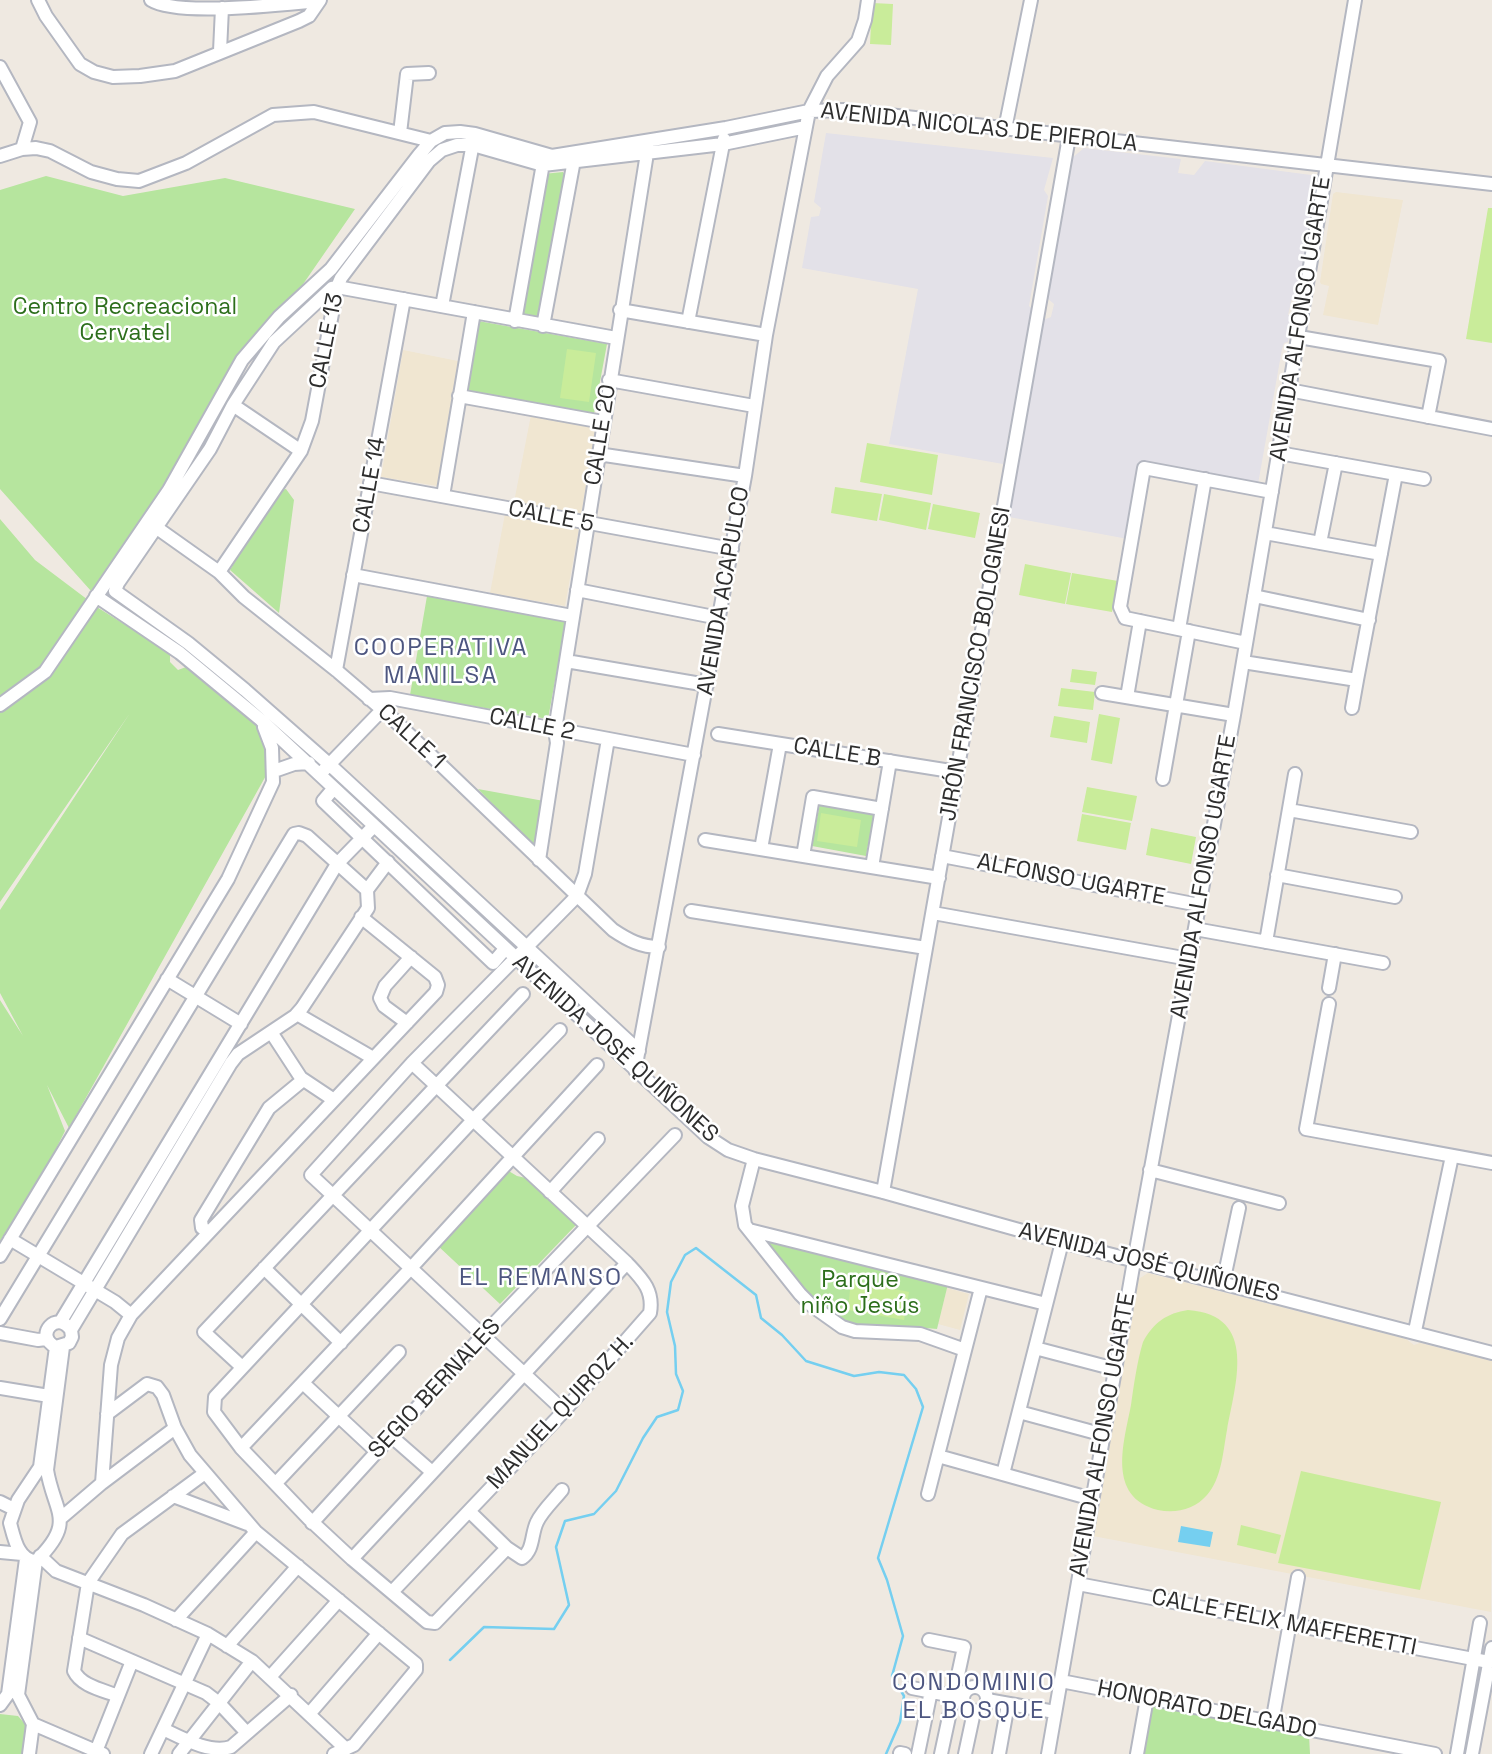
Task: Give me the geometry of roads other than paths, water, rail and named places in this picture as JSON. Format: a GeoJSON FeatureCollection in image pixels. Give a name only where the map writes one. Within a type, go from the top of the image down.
{"type":"FeatureCollection","features":[{"type":"Feature","properties":{"kind":"street"},"geometry":{"type":"LineString","coordinates":[[38,0],[80,64],[103,75],[128,77],[165,73],[185,67],[299,21],[309,16],[320,0]]}},
{"type":"Feature","properties":{"kind":"street"},"geometry":{"type":"LineString","coordinates":[[151,0],[177,7],[222,8],[320,0]]}},
{"type":"Feature","properties":{"kind":"street","name":"AVENIDA ACAPULCO"},"geometry":{"type":"LineString","coordinates":[[635,1070],[732,550],[766,335],[809,111],[827,76],[858,41],[868,0]]}},
{"type":"Feature","properties":{"kind":"street"},"geometry":{"type":"LineString","coordinates":[[1005,129],[1031,0]]}},
{"type":"Feature","properties":{"kind":"street","name":"AVENIDA ALFONSO UGARTE"},"geometry":{"type":"LineString","coordinates":[[1048,1754],[1150,1170],[1234,715],[1355,0]]}},
{"type":"Feature","properties":{"kind":"street"},"geometry":{"type":"LineString","coordinates":[[220,51],[222,8]]}},
{"type":"Feature","properties":{"kind":"street"},"geometry":{"type":"LineString","coordinates":[[0,67],[30,121],[22,149]]}},
{"type":"Feature","properties":{"kind":"street"},"geometry":{"type":"LineString","coordinates":[[400,133],[407,74],[429,73]]}},
{"type":"Feature","properties":{"kind":"street","name":"AVENIDA NICOLAS DE PIEROLA"},"geometry":{"type":"LineString","coordinates":[[431,141],[445,133],[544,160],[552,156],[575,156],[648,146],[809,111],[845,110],[1492,184]]}},
{"type":"Feature","properties":{"kind":"street"},"geometry":{"type":"LineString","coordinates":[[0,156],[22,149],[43,149],[91,172],[139,181],[186,163],[273,115],[314,111],[431,141],[331,270],[279,317],[242,360],[169,490],[45,672],[0,705]]}},
{"type":"Feature","properties":{"kind":"street"},"geometry":{"type":"LineString","coordinates":[[648,146],[723,144],[806,127]]}},
{"type":"Feature","properties":{"kind":"street"},"geometry":{"type":"LineString","coordinates":[[688,322],[726,128]]}},
{"type":"Feature","properties":{"kind":"street","name":"JIRÓN FRANCISCO BOLOGNESI"},"geometry":{"type":"LineString","coordinates":[[883,1192],[1069,136]]}},
{"type":"Feature","properties":{"kind":"street"},"geometry":{"type":"LineString","coordinates":[[442,306],[474,140]]}},
{"type":"Feature","properties":{"kind":"street","name":"CALLE 13"},"geometry":{"type":"LineString","coordinates":[[219,572],[301,451],[312,421],[337,287],[341,278],[429,161],[442,150],[474,140]]}},
{"type":"Feature","properties":{"kind":"street","name":"CALLE 20"},"geometry":{"type":"LineString","coordinates":[[539,860],[557,743],[555,730],[572,616],[648,146]]}},
{"type":"Feature","properties":{"kind":"street"},"geometry":{"type":"LineString","coordinates":[[543,326],[575,156]]}},
{"type":"Feature","properties":{"kind":"street"},"geometry":{"type":"LineString","coordinates":[[516,321],[544,160]]}},
{"type":"Feature","properties":{"kind":"street"},"geometry":{"type":"LineString","coordinates":[[616,338],[337,287],[327,291],[274,342],[233,405],[210,449],[118,583],[116,593],[188,643],[330,764],[639,1051]]}},
{"type":"Feature","properties":{"kind":"street","name":"CALLE 14"},"geometry":{"type":"LineString","coordinates":[[336,670],[404,299]]}},
{"type":"Feature","properties":{"kind":"street"},"geometry":{"type":"LineString","coordinates":[[620,310],[766,335]]}},
{"type":"Feature","properties":{"kind":"street"},"geometry":{"type":"LineString","coordinates":[[306,311],[322,312],[331,320]]}},
{"type":"Feature","properties":{"kind":"street"},"geometry":{"type":"LineString","coordinates":[[443,496],[474,312]]}},
{"type":"Feature","properties":{"kind":"street"},"geometry":{"type":"LineString","coordinates":[[1299,337],[1439,360],[1428,416]]}},
{"type":"Feature","properties":{"kind":"street"},"geometry":{"type":"LineString","coordinates":[[610,380],[754,406]]}},
{"type":"Feature","properties":{"kind":"street"},"geometry":{"type":"LineString","coordinates":[[1289,390],[1492,429]]}},
{"type":"Feature","properties":{"kind":"street"},"geometry":{"type":"LineString","coordinates":[[459,396],[603,422]]}},
{"type":"Feature","properties":{"kind":"street"},"geometry":{"type":"LineString","coordinates":[[233,405],[301,451]]}},
{"type":"Feature","properties":{"kind":"street"},"geometry":{"type":"LineString","coordinates":[[1279,453],[1424,479]]}},
{"type":"Feature","properties":{"kind":"street"},"geometry":{"type":"LineString","coordinates":[[598,454],[745,476]]}},
{"type":"Feature","properties":{"kind":"street"},"geometry":{"type":"LineString","coordinates":[[1320,543],[1336,463]]}},
{"type":"Feature","properties":{"kind":"street"},"geometry":{"type":"LineString","coordinates":[[1246,643],[1125,618],[1120,607],[1144,468],[1272,492]]}},
{"type":"Feature","properties":{"kind":"street"},"geometry":{"type":"LineString","coordinates":[[1352,708],[1396,474]]}},
{"type":"Feature","properties":{"kind":"street"},"geometry":{"type":"LineString","coordinates":[[1163,779],[1205,479]]}},
{"type":"Feature","properties":{"kind":"street","name":"CALLE 5"},"geometry":{"type":"LineString","coordinates":[[370,483],[732,550]]}},
{"type":"Feature","properties":{"kind":"street","name":"CALLE 1"},"geometry":{"type":"LineString","coordinates":[[157,528],[219,572],[244,597],[387,714],[623,937],[648,947],[659,947]]}},
{"type":"Feature","properties":{"kind":"street"},"geometry":{"type":"LineString","coordinates":[[1265,533],[1381,554]]}},
{"type":"Feature","properties":{"kind":"street"},"geometry":{"type":"LineString","coordinates":[[353,575],[572,616]]}},
{"type":"Feature","properties":{"kind":"street"},"geometry":{"type":"LineString","coordinates":[[577,590],[719,618]]}},
{"type":"Feature","properties":{"kind":"street","name":"AVENIDA JOSÉ QUIÑONES"},"geometry":{"type":"LineString","coordinates":[[96,596],[180,653],[261,720],[708,1138],[727,1150],[1062,1242],[1492,1353]]}},
{"type":"Feature","properties":{"kind":"street"},"geometry":{"type":"LineString","coordinates":[[1254,596],[1369,621]]}},
{"type":"Feature","properties":{"kind":"street"},"geometry":{"type":"LineString","coordinates":[[1127,697],[1140,621]]}},
{"type":"Feature","properties":{"kind":"street"},"geometry":{"type":"LineString","coordinates":[[566,661],[707,685]]}},
{"type":"Feature","properties":{"kind":"street"},"geometry":{"type":"LineString","coordinates":[[1243,662],[1357,680]]}},
{"type":"Feature","properties":{"kind":"street"},"geometry":{"type":"LineString","coordinates":[[1102,693],[1234,715]]}},
{"type":"Feature","properties":{"kind":"street","name":"CALLE 2"},"geometry":{"type":"LineString","coordinates":[[369,699],[390,698],[694,755]]}},
{"type":"Feature","properties":{"kind":"street"},"geometry":{"type":"LineString","coordinates":[[320,774],[387,714],[406,701]]}},
{"type":"Feature","properties":{"kind":"street"},"geometry":{"type":"LineString","coordinates":[[261,720],[270,739],[274,771]]}},
{"type":"Feature","properties":{"kind":"street","name":"CALLE B"},"geometry":{"type":"LineString","coordinates":[[718,734],[957,772]]}},
{"type":"Feature","properties":{"kind":"street"},"geometry":{"type":"LineString","coordinates":[[334,788],[323,801],[493,963],[527,945],[577,896],[585,874],[608,739]]}},
{"type":"Feature","properties":{"kind":"street"},"geometry":{"type":"LineString","coordinates":[[0,1256],[228,880],[248,838],[250,816],[287,744]]}},
{"type":"Feature","properties":{"kind":"street"},"geometry":{"type":"LineString","coordinates":[[761,849],[780,744]]}},
{"type":"Feature","properties":{"kind":"street"},"geometry":{"type":"LineString","coordinates":[[872,867],[890,761]]}},
{"type":"Feature","properties":{"kind":"street"},"geometry":{"type":"LineString","coordinates":[[274,771],[294,764],[309,763]]}},
{"type":"Feature","properties":{"kind":"street"},"geometry":{"type":"LineString","coordinates":[[1266,942],[1295,774]]}},
{"type":"Feature","properties":{"kind":"street"},"geometry":{"type":"LineString","coordinates":[[803,856],[813,797],[882,809]]}},
{"type":"Feature","properties":{"kind":"street"},"geometry":{"type":"LineString","coordinates":[[1289,810],[1411,832]]}},
{"type":"Feature","properties":{"kind":"street"},"geometry":{"type":"LineString","coordinates":[[66,1326],[337,864],[374,826]]}},
{"type":"Feature","properties":{"kind":"street"},"geometry":{"type":"LineString","coordinates":[[0,1319],[294,834],[307,836],[367,890]]}},
{"type":"Feature","properties":{"kind":"street"},"geometry":{"type":"LineString","coordinates":[[705,840],[939,878]]}},
{"type":"Feature","properties":{"kind":"street","name":"ALFONSO UGARTE"},"geometry":{"type":"LineString","coordinates":[[942,856],[1199,905]]}},
{"type":"Feature","properties":{"kind":"street"},"geometry":{"type":"LineString","coordinates":[[398,872],[411,861]]}},
{"type":"Feature","properties":{"kind":"street"},"geometry":{"type":"LineString","coordinates":[[89,1287],[231,1063],[238,1054],[297,1014],[368,908],[367,890],[388,862]]}},
{"type":"Feature","properties":{"kind":"street"},"geometry":{"type":"LineString","coordinates":[[1277,875],[1395,897]]}},
{"type":"Feature","properties":{"kind":"street"},"geometry":{"type":"LineString","coordinates":[[691,911],[926,948]]}},
{"type":"Feature","properties":{"kind":"street"},"geometry":{"type":"LineString","coordinates":[[933,913],[1189,959]]}},
{"type":"Feature","properties":{"kind":"street"},"geometry":{"type":"LineString","coordinates":[[102,1482],[111,1364],[115,1344],[131,1315],[438,988],[435,977],[362,917]]}},
{"type":"Feature","properties":{"kind":"street"},"geometry":{"type":"LineString","coordinates":[[1195,929],[1383,962]]}},
{"type":"Feature","properties":{"kind":"street"},"geometry":{"type":"LineString","coordinates":[[509,953],[311,1175],[564,1411]]}},
{"type":"Feature","properties":{"kind":"street"},"geometry":{"type":"LineString","coordinates":[[1329,988],[1335,954]]}},
{"type":"Feature","properties":{"kind":"street"},"geometry":{"type":"LineString","coordinates":[[407,1023],[384,1006],[380,998],[384,986],[411,957]]}},
{"type":"Feature","properties":{"kind":"street"},"geometry":{"type":"LineString","coordinates":[[167,979],[241,1024]]}},
{"type":"Feature","properties":{"kind":"street"},"geometry":{"type":"LineString","coordinates":[[242,1367],[204,1332],[523,994]]}},
{"type":"Feature","properties":{"kind":"street"},"geometry":{"type":"LineString","coordinates":[[1329,1004],[1306,1129],[1492,1163]]}},
{"type":"Feature","properties":{"kind":"street"},"geometry":{"type":"LineString","coordinates":[[297,1014],[373,1058]]}},
{"type":"Feature","properties":{"kind":"street"},"geometry":{"type":"LineString","coordinates":[[507,1548],[435,1623],[426,1622],[312,1523],[241,1448],[221,1425],[214,1412],[215,1397],[472,1120],[561,1030]]}},
{"type":"Feature","properties":{"kind":"street"},"geometry":{"type":"LineString","coordinates":[[271,1032],[303,1080],[334,1100]]}},
{"type":"Feature","properties":{"kind":"street","name":"MANUEL QUIROZ H."},"geometry":{"type":"LineString","coordinates":[[392,1592],[564,1411],[650,1313],[653,1300],[647,1285],[627,1263],[412,1063]]}},
{"type":"Feature","properties":{"kind":"street"},"geometry":{"type":"LineString","coordinates":[[241,1448],[597,1065]]}},
{"type":"Feature","properties":{"kind":"street"},"geometry":{"type":"LineString","coordinates":[[208,1231],[202,1228],[201,1220],[270,1108],[303,1080]]}},
{"type":"Feature","properties":{"kind":"street","name":"SEGIO BERNALES"},"geometry":{"type":"LineString","coordinates":[[312,1523],[484,1335],[675,1135]]}},
{"type":"Feature","properties":{"kind":"street"},"geometry":{"type":"LineString","coordinates":[[550,1192],[598,1139]]}},
{"type":"Feature","properties":{"kind":"street"},"geometry":{"type":"LineString","coordinates":[[1415,1331],[1452,1156]]}},
{"type":"Feature","properties":{"kind":"street"},"geometry":{"type":"LineString","coordinates":[[754,1159],[742,1215],[748,1230],[800,1294],[842,1327],[868,1333],[920,1334],[965,1350]]}},
{"type":"Feature","properties":{"kind":"street"},"geometry":{"type":"LineString","coordinates":[[1150,1170],[1279,1203]]}},
{"type":"Feature","properties":{"kind":"street"},"geometry":{"type":"LineString","coordinates":[[1223,1283],[1239,1208]]}},
{"type":"Feature","properties":{"kind":"street"},"geometry":{"type":"LineString","coordinates":[[748,1230],[1046,1304]]}},
{"type":"Feature","properties":{"kind":"street"},"geometry":{"type":"LineString","coordinates":[[10,1239],[131,1315]]}},
{"type":"Feature","properties":{"kind":"street"},"geometry":{"type":"LineString","coordinates":[[1003,1474],[1062,1242]]}},
{"type":"Feature","properties":{"kind":"street"},"geometry":{"type":"LineString","coordinates":[[352,1559],[627,1263]]}},
{"type":"Feature","properties":{"kind":"street"},"geometry":{"type":"LineString","coordinates":[[264,1268],[341,1343]]}},
{"type":"Feature","properties":{"kind":"street"},"geometry":{"type":"LineString","coordinates":[[928,1494],[981,1288]]}},
{"type":"Feature","properties":{"kind":"street"},"geometry":{"type":"LineString","coordinates":[[0,1333],[55,1344],[69,1343],[72,1337],[66,1326],[54,1322],[46,1332],[55,1344],[47,1470],[61,1518],[57,1532],[31,1558],[8,1693],[0,1704]]}},
{"type":"Feature","properties":{"kind":"street"},"geometry":{"type":"LineString","coordinates":[[29,1754],[33,1724],[18,1695],[31,1558],[10,1523],[14,1509],[40,1467],[55,1344]]}},
{"type":"Feature","properties":{"kind":"street"},"geometry":{"type":"LineString","coordinates":[[1035,1348],[1115,1370]]}},
{"type":"Feature","properties":{"kind":"street"},"geometry":{"type":"LineString","coordinates":[[276,1483],[399,1352]]}},
{"type":"Feature","properties":{"kind":"street"},"geometry":{"type":"LineString","coordinates":[[303,1383],[377,1452]]}},
{"type":"Feature","properties":{"kind":"street"},"geometry":{"type":"LineString","coordinates":[[107,1415],[147,1384],[152,1384],[163,1395],[175,1428],[190,1455],[254,1529],[416,1664],[416,1670],[354,1745],[334,1754]]}},
{"type":"Feature","properties":{"kind":"street"},"geometry":{"type":"LineString","coordinates":[[0,1388],[50,1396]]}},
{"type":"Feature","properties":{"kind":"street"},"geometry":{"type":"LineString","coordinates":[[1019,1412],[1104,1435]]}},
{"type":"Feature","properties":{"kind":"street"},"geometry":{"type":"LineString","coordinates":[[61,1518],[102,1482],[175,1428]]}},
{"type":"Feature","properties":{"kind":"street"},"geometry":{"type":"LineString","coordinates":[[392,1437],[432,1472]]}},
{"type":"Feature","properties":{"kind":"street"},"geometry":{"type":"LineString","coordinates":[[938,1456],[1093,1499]]}},
{"type":"Feature","properties":{"kind":"street"},"geometry":{"type":"LineString","coordinates":[[118,1696],[90,1685],[76,1676],[74,1671],[88,1583],[122,1534],[205,1474]]}},
{"type":"Feature","properties":{"kind":"street"},"geometry":{"type":"LineString","coordinates":[[469,1511],[507,1548],[522,1558],[532,1544],[537,1522],[562,1490]]}},
{"type":"Feature","properties":{"kind":"street"},"geometry":{"type":"LineString","coordinates":[[173,1496],[254,1529]]}},
{"type":"Feature","properties":{"kind":"street"},"geometry":{"type":"LineString","coordinates":[[0,1502],[14,1509]]}},
{"type":"Feature","properties":{"kind":"street"},"geometry":{"type":"LineString","coordinates":[[176,1620],[254,1529]]}},
{"type":"Feature","properties":{"kind":"street"},"geometry":{"type":"LineString","coordinates":[[0,1552],[31,1558],[208,1634],[252,1661],[346,1749]]}},
{"type":"Feature","properties":{"kind":"street"},"geometry":{"type":"LineString","coordinates":[[227,1646],[298,1566]]}},
{"type":"Feature","properties":{"kind":"street"},"geometry":{"type":"LineString","coordinates":[[1272,1723],[1298,1577]]}},
{"type":"Feature","properties":{"kind":"street","name":"CALLE FELIX MAFFERETTI"},"geometry":{"type":"LineString","coordinates":[[1078,1584],[1489,1662]]}},
{"type":"Feature","properties":{"kind":"street"},"geometry":{"type":"LineString","coordinates":[[270,1677],[339,1600]]}},
{"type":"Feature","properties":{"kind":"street"},"geometry":{"type":"LineString","coordinates":[[1457,1754],[1480,1623]]}},
{"type":"Feature","properties":{"kind":"street"},"geometry":{"type":"LineString","coordinates":[[310,1713],[379,1633]]}},
{"type":"Feature","properties":{"kind":"street"},"geometry":{"type":"LineString","coordinates":[[151,1754],[208,1634]]}},
{"type":"Feature","properties":{"kind":"street"},"geometry":{"type":"LineString","coordinates":[[79,1638],[184,1683],[219,1703],[247,1733]]}},
{"type":"Feature","properties":{"kind":"street"},"geometry":{"type":"LineString","coordinates":[[929,1640],[964,1647],[958,1697],[941,1754]]}},
{"type":"Feature","properties":{"kind":"street"},"geometry":{"type":"LineString","coordinates":[[1472,1754],[1492,1648]]}},
{"type":"Feature","properties":{"kind":"street"},"geometry":{"type":"LineString","coordinates":[[33,1724],[98,1753],[132,1661]]}},
{"type":"Feature","properties":{"kind":"street"},"geometry":{"type":"LineString","coordinates":[[179,1754],[252,1661]]}},
{"type":"Feature","properties":{"kind":"street","name":"HONORATO DELGADO"},"geometry":{"type":"LineString","coordinates":[[1061,1681],[1435,1754]]}},
{"type":"Feature","properties":{"kind":"street"},"geometry":{"type":"LineString","coordinates":[[912,1688],[958,1697],[966,1709],[974,1712],[984,1707],[987,1700],[982,1689],[974,1687],[958,1697]]}},
{"type":"Feature","properties":{"kind":"street"},"geometry":{"type":"LineString","coordinates":[[918,1754],[931,1691]]}},
{"type":"Feature","properties":{"kind":"street"},"geometry":{"type":"LineString","coordinates":[[163,1729],[207,1749],[224,1751],[291,1695]]}},
{"type":"Feature","properties":{"kind":"street"},"geometry":{"type":"LineString","coordinates":[[1137,1754],[1147,1698]]}},
{"type":"Feature","properties":{"kind":"street"},"geometry":{"type":"LineString","coordinates":[[987,1700],[1055,1712]]}},
{"type":"Feature","properties":{"kind":"street"},"geometry":{"type":"LineString","coordinates":[[999,1754],[1008,1703]]}},
{"type":"Feature","properties":{"kind":"street"},"geometry":{"type":"LineString","coordinates":[[965,1754],[974,1712]]}},
{"type":"Feature","properties":{"kind":"water"},"geometry":{"type":"Polygon","coordinates":[[[1181,1526],[1213,1532],[1210,1547],[1178,1542],[1181,1526]]]}},
{"type":"Feature","properties":{"kind":"waterway"},"geometry":{"type":"LineString","coordinates":[[450,1660],[484,1627],[554,1629],[569,1605],[556,1547],[565,1521],[594,1514],[616,1491],[657,1417],[678,1410],[683,1391],[676,1374],[675,1346],[667,1312],[671,1282],[685,1255],[696,1248],[756,1295],[761,1318],[782,1335],[806,1361],[854,1376],[879,1372],[904,1375],[916,1389],[923,1407],[878,1558],[903,1636],[892,1676],[904,1696],[900,1722],[886,1754]]}},
{"type":"Feature","properties":{"kind":"district","name":"COOPERATIVA MANILSA"},"geometry":{"type":"Point","coordinates":[441,662]}},
{"type":"Feature","properties":{"kind":"district","name":"EL REMANSO"},"geometry":{"type":"Point","coordinates":[541,1278]}},
{"type":"Feature","properties":{"kind":"district","name":"CONDOMINIO EL BOSQUE"},"geometry":{"type":"Point","coordinates":[974,1697]}},
{"type":"Feature","properties":{"kind":"park label","name":"Centro Recreacional Cervatel"},"geometry":{"type":"Point","coordinates":[125,321]}},
{"type":"Feature","properties":{"kind":"park label","name":"Parque niño Jesús"},"geometry":{"type":"Point","coordinates":[860,1294]}}]}
